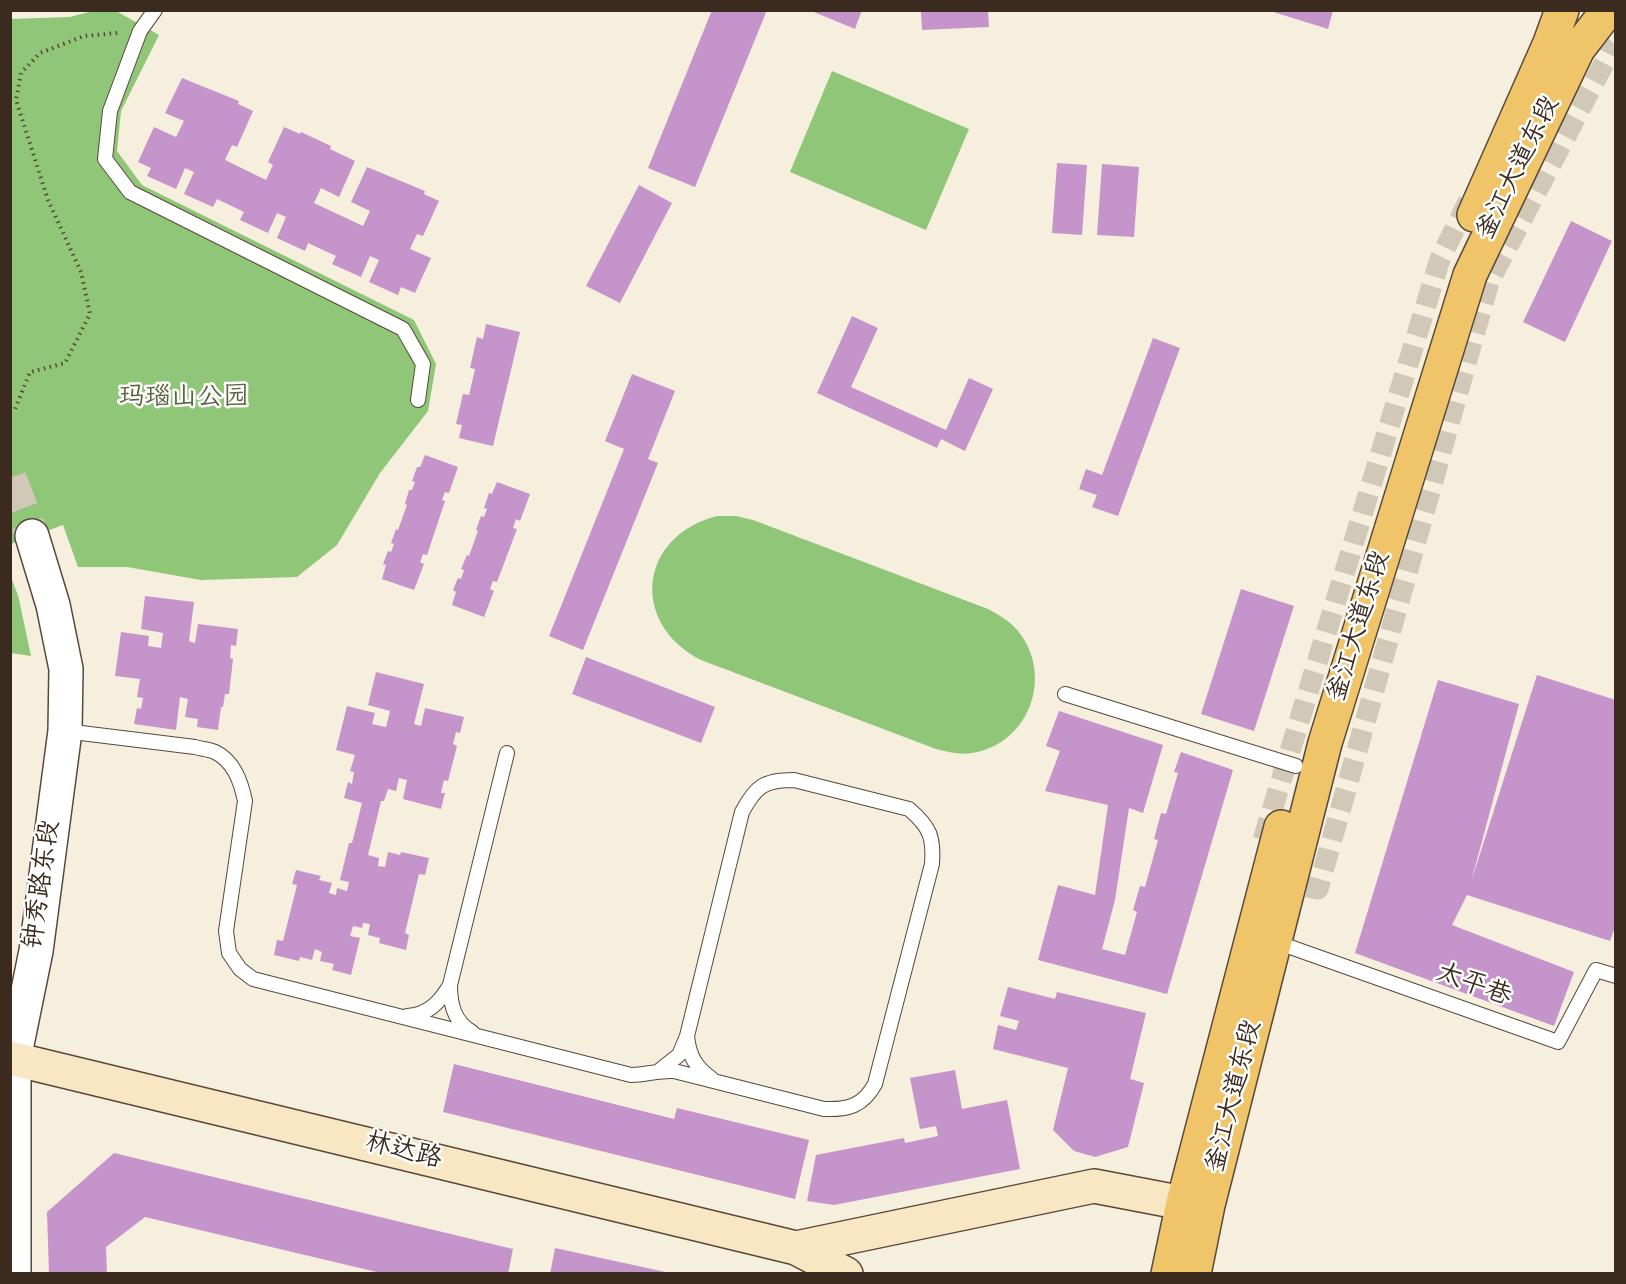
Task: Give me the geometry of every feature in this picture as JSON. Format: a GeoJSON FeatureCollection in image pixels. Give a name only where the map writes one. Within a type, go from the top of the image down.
{"type":"FeatureCollection","features":[{"type":"Feature","properties":{"kind":"main road","name":"釜江大道东段"},"geometry":{"type":"LineString","coordinates":[[1168,1274],[1183,1203],[1296,766],[1444,288],[1550,44],[1562,10]]}},
{"type":"Feature","properties":{"kind":"main road","name":"釜江大道东段"},"geometry":{"type":"LineString","coordinates":[[1194,1274],[1208,1205],[1325,743],[1470,275],[1578,49],[1608,10]]}},
{"type":"Feature","properties":{"kind":"main road","name":"林达路"},"geometry":{"type":"LineString","coordinates":[[12,1058],[796,1248]]}},
{"type":"Feature","properties":{"kind":"main road"},"geometry":{"type":"LineString","coordinates":[[796,1248],[1094,1186],[1183,1203]]}},
{"type":"Feature","properties":{"kind":"main road"},"geometry":{"type":"LineString","coordinates":[[796,1248],[846,1274]]}},
{"type":"Feature","properties":{"kind":"street","name":"钟秀路东段"},"geometry":{"type":"LineString","coordinates":[[14,1274],[12,1058],[36,951],[65,731],[66,669],[53,605],[32,536]]}},
{"type":"Feature","properties":{"kind":"lane"},"geometry":{"type":"LineString","coordinates":[[155,10],[140,31],[110,111],[105,159],[130,192],[403,329],[423,364],[418,400]]}},
{"type":"Feature","properties":{"kind":"lane"},"geometry":{"type":"LineString","coordinates":[[1065,694],[1296,766]]}},
{"type":"Feature","properties":{"kind":"lane"},"geometry":{"type":"LineString","coordinates":[[65,731],[195,747],[214,752],[230,764],[241,782],[244,801],[226,931],[229,953],[240,969],[253,979],[631,1075],[644,1075],[660,1070],[679,1055],[687,1036],[742,812],[750,797],[761,786],[776,780],[794,780],[909,810],[920,819],[929,830],[934,846],[932,864],[880,1069],[869,1094],[856,1105],[842,1110],[824,1109],[674,1071],[660,1070]]}},
{"type":"Feature","properties":{"kind":"lane"},"geometry":{"type":"LineString","coordinates":[[478,1036],[466,1029],[459,1020],[450,999],[450,985],[507,753]]}},
{"type":"Feature","properties":{"kind":"lane","name":"太平巷"},"geometry":{"type":"LineString","coordinates":[[1276,942],[1558,1042],[1596,970],[1616,976]]}},
{"type":"Feature","properties":{"kind":"lane"},"geometry":{"type":"LineString","coordinates":[[401,1016],[423,1013],[443,997],[450,985]]}},
{"type":"Feature","properties":{"kind":"lane"},"geometry":{"type":"LineString","coordinates":[[687,1036],[689,1052],[695,1064],[715,1081]]}},
{"type":"Feature","properties":{"kind":"path"},"geometry":{"type":"LineString","coordinates":[[10,412],[15,409],[30,372],[65,363],[90,314],[81,272],[48,200],[16,100],[21,74],[40,52],[84,36],[140,31]]}},
{"type":"Feature","properties":{"kind":"green space","name":"玛瑙山公园"},"geometry":{"type":"Polygon","coordinates":[[[93,11],[116,11],[159,35],[121,111],[117,151],[142,185],[414,320],[436,364],[428,411],[380,473],[337,545],[297,577],[201,580],[127,567],[78,567],[63,525],[11,544],[10,19],[70,17],[93,11]]]}},
{"type":"Feature","properties":{"kind":"green space"},"geometry":{"type":"Polygon","coordinates":[[[832,71],[969,129],[926,230],[790,172],[832,71]]]}},
{"type":"Feature","properties":{"kind":"green space"},"geometry":{"type":"Polygon","coordinates":[[[717,516],[736,516],[753,520],[988,609],[1004,618],[1018,631],[1029,649],[1034,667],[1035,687],[1022,722],[1009,736],[992,747],[972,753],[950,752],[936,749],[701,660],[678,644],[662,625],[654,603],[653,582],[659,561],[671,542],[691,526],[717,516]]]}},
{"type":"Feature","properties":{"kind":"green space"},"geometry":{"type":"Polygon","coordinates":[[[10,575],[18,595],[31,656],[11,653],[10,575]]]}},
{"type":"Feature","properties":{"kind":"building"},"geometry":{"type":"Polygon","coordinates":[[[712,10],[767,10],[695,187],[648,168],[712,10]]]}},
{"type":"Feature","properties":{"kind":"building"},"geometry":{"type":"Polygon","coordinates":[[[809,10],[862,10],[855,29],[809,10]]]}},
{"type":"Feature","properties":{"kind":"building"},"geometry":{"type":"Polygon","coordinates":[[[988,10],[989,27],[922,30],[921,12],[988,10]]]}},
{"type":"Feature","properties":{"kind":"building"},"geometry":{"type":"Polygon","coordinates":[[[1267,10],[1333,10],[1328,29],[1267,10]]]}},
{"type":"Feature","properties":{"kind":"building"},"geometry":{"type":"Polygon","coordinates":[[[182,78],[239,101],[238,104],[253,111],[237,147],[232,145],[225,160],[266,180],[273,165],[268,162],[284,127],[331,146],[330,149],[355,161],[339,197],[321,188],[314,203],[363,226],[370,211],[351,202],[367,167],[425,191],[424,194],[439,201],[423,236],[417,234],[410,249],[431,258],[415,293],[401,287],[398,295],[369,282],[379,260],[370,256],[361,277],[332,264],[336,256],[308,243],[305,251],[277,238],[286,217],[277,213],[268,233],[240,220],[244,212],[217,199],[213,207],[184,194],[194,172],[185,168],[176,189],[147,176],[151,168],[138,162],[154,127],[176,137],[184,121],[165,113],[182,78]]]}},
{"type":"Feature","properties":{"kind":"building"},"geometry":{"type":"Polygon","coordinates":[[[1057,163],[1087,165],[1082,235],[1052,233],[1057,163]]]}},
{"type":"Feature","properties":{"kind":"building"},"geometry":{"type":"Polygon","coordinates":[[[1102,164],[1139,167],[1134,237],[1097,235],[1102,164]]]}},
{"type":"Feature","properties":{"kind":"building"},"geometry":{"type":"Polygon","coordinates":[[[639,185],[672,203],[620,303],[586,286],[639,185]]]}},
{"type":"Feature","properties":{"kind":"building"},"geometry":{"type":"Polygon","coordinates":[[[1571,221],[1612,241],[1565,342],[1523,322],[1571,221]]]}},
{"type":"Feature","properties":{"kind":"building"},"geometry":{"type":"Polygon","coordinates":[[[852,316],[878,328],[851,387],[946,430],[969,378],[993,389],[965,451],[941,439],[937,448],[817,393],[852,316]]]}},
{"type":"Feature","properties":{"kind":"building"},"geometry":{"type":"Polygon","coordinates":[[[486,324],[520,332],[493,446],[459,438],[462,425],[456,424],[463,394],[469,395],[475,369],[470,368],[477,337],[483,339],[486,324]]]}},
{"type":"Feature","properties":{"kind":"building"},"geometry":{"type":"Polygon","coordinates":[[[1153,338],[1180,348],[1118,516],[1092,507],[1097,495],[1079,489],[1086,469],[1102,475],[1153,338]]]}},
{"type":"Feature","properties":{"kind":"building"},"geometry":{"type":"Polygon","coordinates":[[[632,374],[675,391],[648,459],[658,463],[583,650],[549,636],[624,449],[605,441],[632,374]]]}},
{"type":"Feature","properties":{"kind":"building"},"geometry":{"type":"Polygon","coordinates":[[[425,455],[458,467],[449,493],[445,492],[442,500],[445,501],[427,555],[423,554],[420,562],[424,564],[414,590],[382,579],[386,565],[383,564],[388,551],[391,552],[394,544],[391,543],[407,505],[405,504],[409,490],[412,490],[415,482],[412,481],[417,467],[420,467],[425,455]]]}},
{"type":"Feature","properties":{"kind":"building"},"geometry":{"type":"Polygon","coordinates":[[[497,482],[530,494],[520,521],[516,519],[513,528],[517,529],[497,582],[493,581],[490,589],[494,591],[484,617],[452,605],[456,592],[453,590],[458,578],[461,579],[464,570],[461,569],[467,555],[469,556],[481,516],[484,517],[487,509],[484,508],[489,493],[492,494],[497,482]]]}},
{"type":"Feature","properties":{"kind":"building"},"geometry":{"type":"Polygon","coordinates":[[[1241,589],[1294,606],[1254,731],[1201,714],[1241,589]]]}},
{"type":"Feature","properties":{"kind":"building"},"geometry":{"type":"Polygon","coordinates":[[[145,596],[194,602],[189,641],[195,643],[198,624],[238,629],[236,646],[231,645],[230,658],[233,659],[229,694],[225,694],[223,707],[221,707],[218,730],[197,727],[198,719],[185,717],[188,699],[180,697],[176,730],[134,724],[137,708],[141,709],[143,698],[137,697],[140,679],[115,676],[121,632],[149,636],[148,646],[161,648],[163,633],[141,629],[145,596]]]}},
{"type":"Feature","properties":{"kind":"building"},"geometry":{"type":"Polygon","coordinates":[[[586,657],[715,707],[701,743],[572,694],[586,657]]]}},
{"type":"Feature","properties":{"kind":"building"},"geometry":{"type":"Polygon","coordinates":[[[376,672],[424,684],[414,724],[421,726],[425,708],[464,717],[460,733],[456,732],[453,744],[457,746],[448,781],[444,780],[441,793],[445,793],[441,809],[403,799],[407,780],[399,778],[396,791],[388,789],[384,801],[381,801],[368,855],[379,858],[378,866],[385,867],[388,852],[400,855],[401,852],[429,858],[425,875],[419,874],[405,933],[409,935],[406,950],[379,943],[380,938],[368,935],[370,924],[363,923],[362,928],[353,926],[350,936],[360,938],[351,975],[332,970],[334,964],[320,961],[322,952],[315,949],[312,960],[300,957],[299,961],[274,955],[277,940],[283,941],[297,885],[292,884],[296,870],[321,876],[319,880],[332,883],[329,893],[336,895],[337,888],[347,891],[349,882],[340,880],[362,803],[344,798],[348,782],[352,784],[354,772],[350,771],[355,755],[336,750],[347,706],[375,713],[372,724],[386,727],[390,711],[368,705],[376,672]]]}},
{"type":"Feature","properties":{"kind":"building"},"geometry":{"type":"Polygon","coordinates":[[[1537,675],[1616,700],[1616,924],[1610,941],[1467,895],[1452,925],[1574,972],[1554,1026],[1355,953],[1438,680],[1519,704],[1471,882],[1537,675]]]}},
{"type":"Feature","properties":{"kind":"building"},"geometry":{"type":"Polygon","coordinates":[[[1059,711],[1163,745],[1143,813],[1129,808],[1115,900],[1102,949],[1125,955],[1137,912],[1133,910],[1140,886],[1145,887],[1158,840],[1154,839],[1161,813],[1166,814],[1178,773],[1174,772],[1181,752],[1233,770],[1167,994],[1038,960],[1058,885],[1095,895],[1108,805],[1045,791],[1060,751],[1046,746],[1059,711]]]}},
{"type":"Feature","properties":{"kind":"building"},"geometry":{"type":"Polygon","coordinates":[[[1008,987],[1055,999],[1057,992],[1146,1013],[1130,1079],[1144,1083],[1128,1147],[1095,1157],[1074,1151],[1053,1130],[1068,1068],[993,1049],[998,1025],[1016,1030],[1019,1021],[1000,1016],[1008,987]]]}},
{"type":"Feature","properties":{"kind":"building"},"geometry":{"type":"Polygon","coordinates":[[[454,1064],[674,1119],[677,1108],[809,1140],[795,1199],[443,1112],[454,1064]]]}},
{"type":"Feature","properties":{"kind":"building"},"geometry":{"type":"Polygon","coordinates":[[[955,1070],[962,1109],[1007,1100],[1020,1169],[834,1205],[807,1201],[816,1155],[904,1138],[905,1143],[938,1136],[936,1126],[920,1129],[910,1078],[955,1070]]]}},
{"type":"Feature","properties":{"kind":"building"},"geometry":{"type":"Polygon","coordinates":[[[114,1153],[513,1249],[508,1274],[385,1274],[145,1217],[106,1247],[107,1274],[49,1274],[47,1212],[114,1153]]]}},
{"type":"Feature","properties":{"kind":"building"},"geometry":{"type":"Polygon","coordinates":[[[555,1248],[670,1273],[670,1274],[550,1274],[555,1248]]]}},
{"type":"Feature","properties":{"kind":"tunnel"},"geometry":{"type":"LineString","coordinates":[[1277,880],[1318,889],[1489,282],[1610,52],[1616,45]]}},
{"type":"Feature","properties":{"kind":"tunnel"},"geometry":{"type":"LineString","coordinates":[[1263,840],[1440,259],[1472,194]]}},
{"type":"Feature","properties":{"kind":"tunnel"},"geometry":{"type":"LineString","coordinates":[[10,478],[32,536]]}}]}
